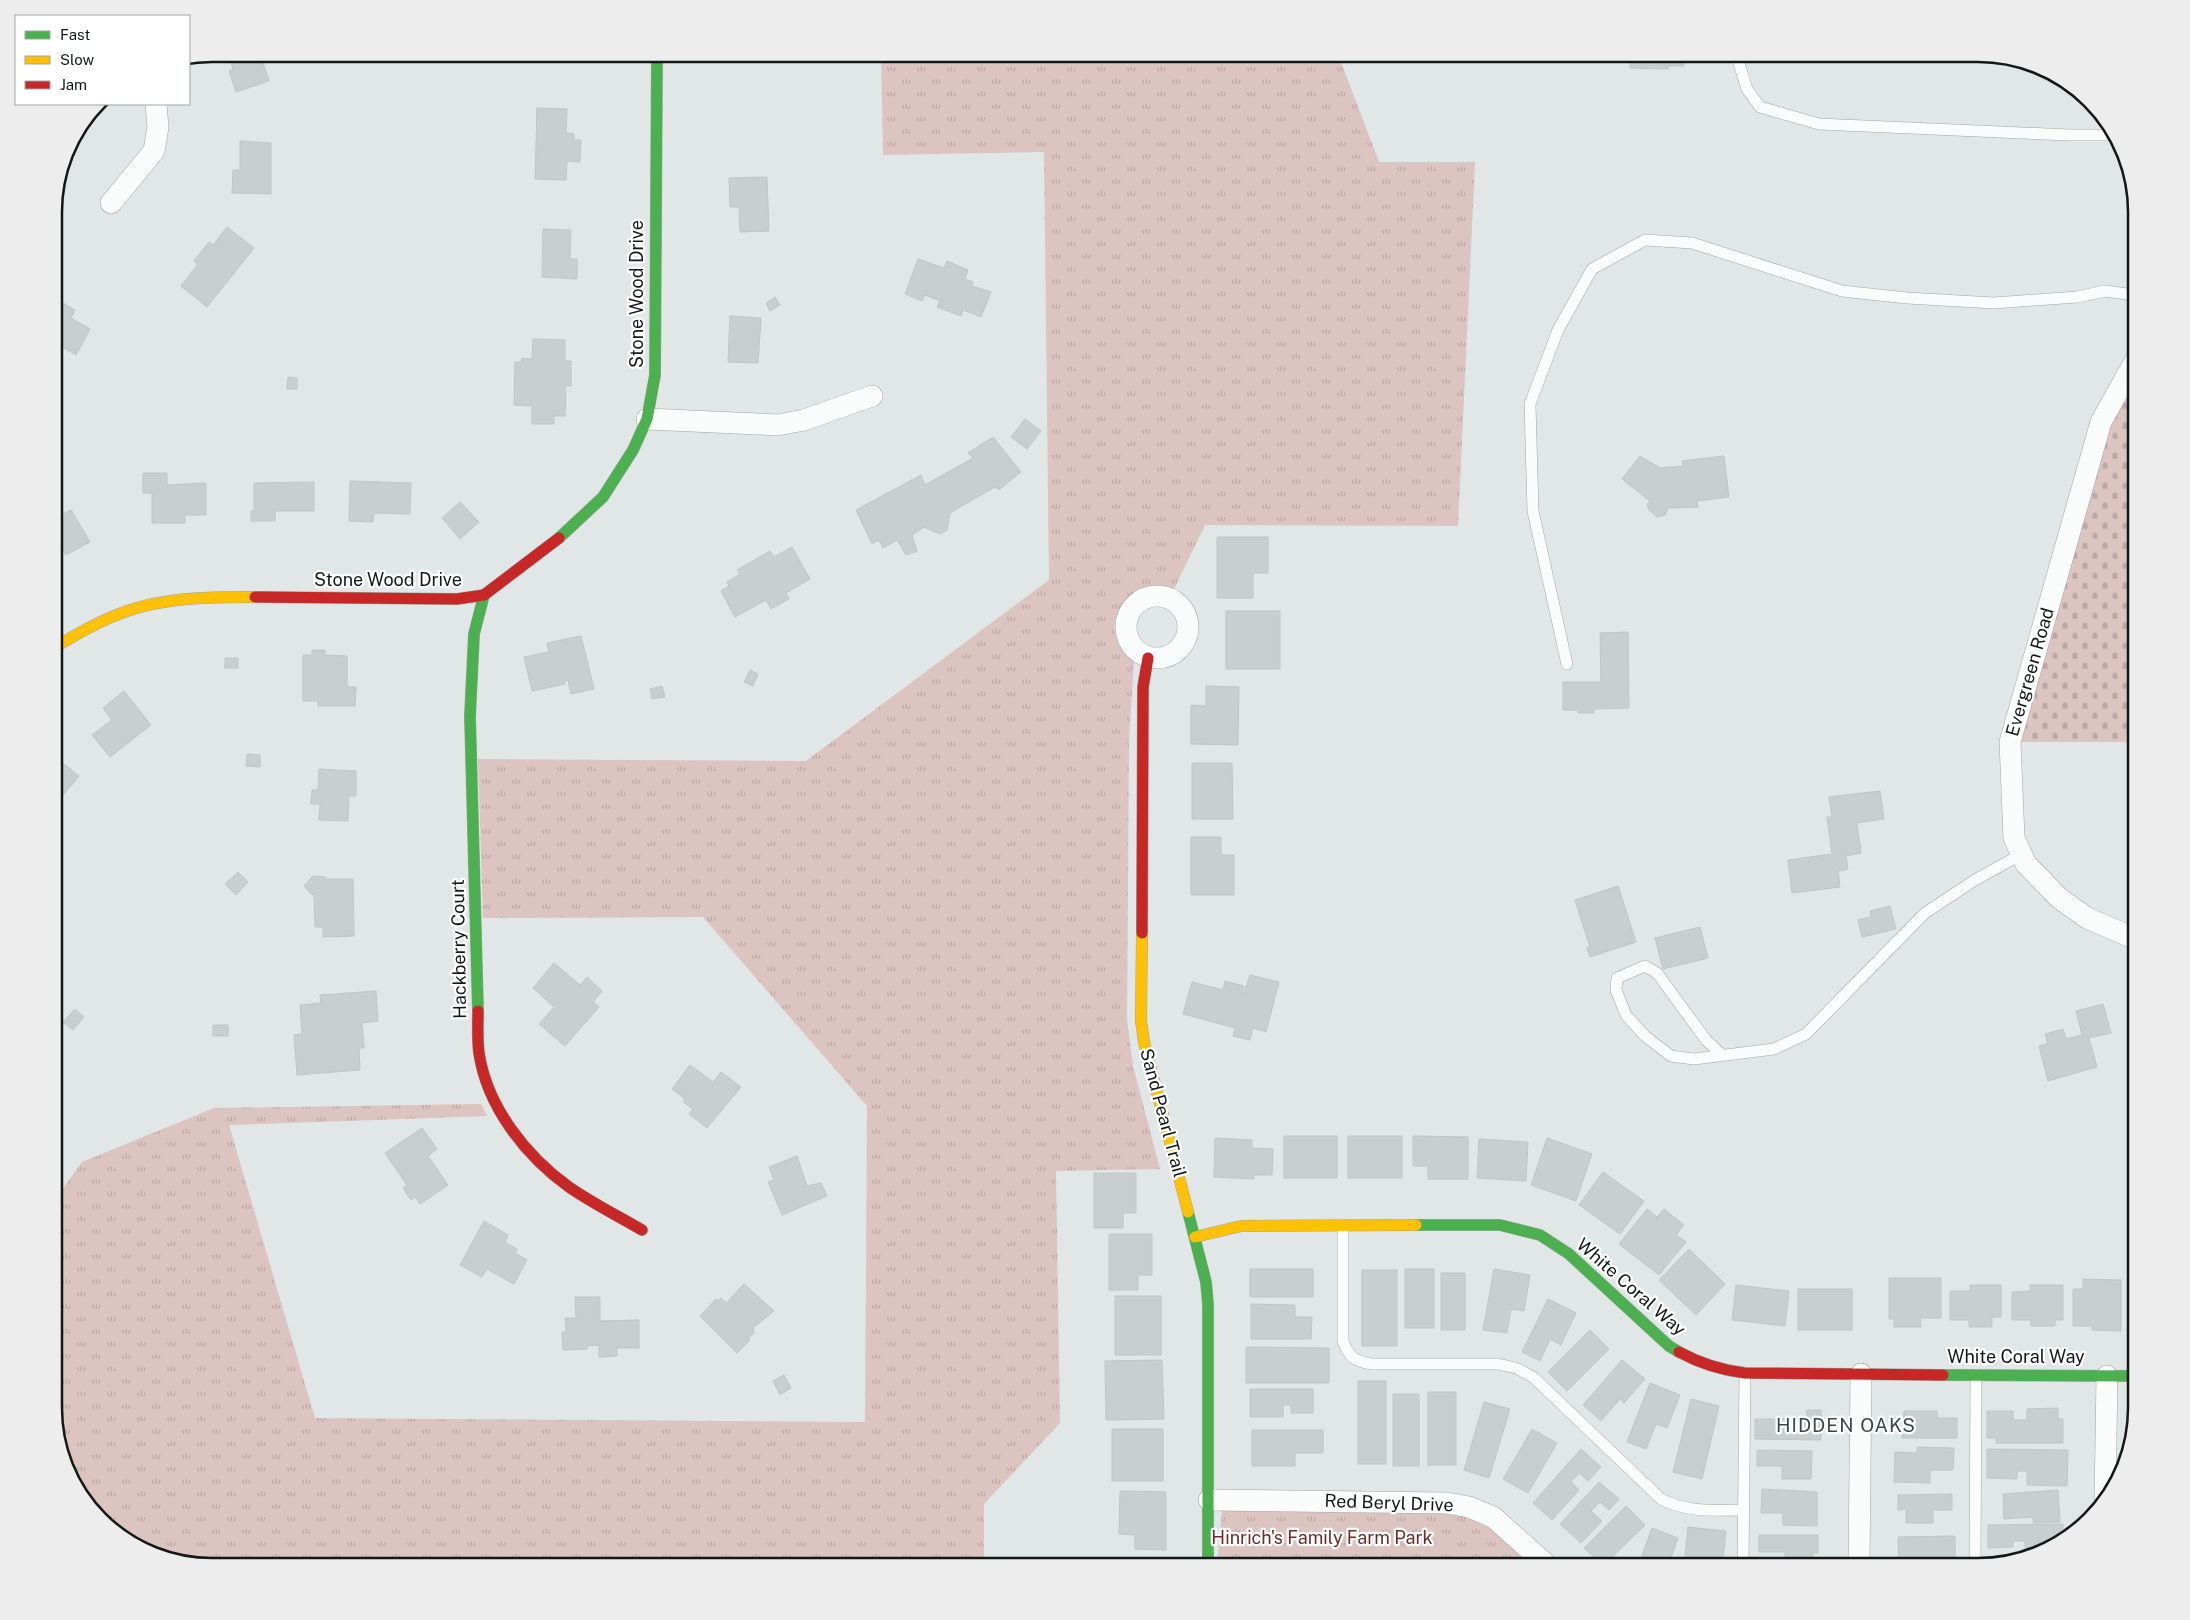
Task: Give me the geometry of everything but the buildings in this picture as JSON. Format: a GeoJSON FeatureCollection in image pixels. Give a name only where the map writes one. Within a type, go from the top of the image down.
{"type":"FeatureCollection","features":[{"type":"Feature","properties":{"kind":"street","name":"Stone Wood Drive"},"geometry":{"type":"LineString","coordinates":[[63,642],[84,629],[140,607],[204,597],[457,599],[484,595],[551,545],[603,497],[632,450],[647,419],[655,375],[657,63]]}},
{"type":"Feature","properties":{"kind":"street"},"geometry":{"type":"LineString","coordinates":[[111,203],[154,151],[158,127],[156,105]]}},
{"type":"Feature","properties":{"kind":"street","name":"Evergreen Road"},"geometry":{"type":"LineString","coordinates":[[2128,373],[2101,422],[2010,742],[2014,838],[2026,864],[2059,898],[2086,918],[2128,936]]}},
{"type":"Feature","properties":{"kind":"street"},"geometry":{"type":"LineString","coordinates":[[647,419],[778,425],[804,420],[872,396]]}},
{"type":"Feature","properties":{"kind":"street","name":"Hackberry Court"},"geometry":{"type":"LineString","coordinates":[[484,595],[474,634],[470,716],[477,901],[479,1053],[485,1078],[505,1120],[534,1157],[568,1187],[642,1230]]}},
{"type":"Feature","properties":{"kind":"street","name":"Sand Pearl Trail"},"geometry":{"type":"LineString","coordinates":[[1148,658],[1143,687],[1141,1021],[1144,1042],[1206,1282],[1208,1304],[1208,1558]]}},
{"type":"Feature","properties":{"kind":"street","name":"White Coral Way"},"geometry":{"type":"LineString","coordinates":[[1195,1237],[1241,1226],[1500,1226],[1540,1235],[1569,1254],[1669,1346],[1698,1362],[1721,1370],[1745,1373],[2128,1376]]}},
{"type":"Feature","properties":{"kind":"street"},"geometry":{"type":"LineString","coordinates":[[1859,1558],[1861,1374]]}},
{"type":"Feature","properties":{"kind":"street"},"geometry":{"type":"LineString","coordinates":[[2105,1485],[2107,1376]]}},
{"type":"Feature","properties":{"kind":"street","name":"Red Beryl Drive"},"geometry":{"type":"LineString","coordinates":[[1209,1500],[1447,1503],[1469,1507],[1493,1517],[1539,1558]]}},
{"type":"Feature","properties":{"kind":"lane"},"geometry":{"type":"LineString","coordinates":[[1739,63],[1748,88],[1760,107],[1819,124],[2106,135]]}},
{"type":"Feature","properties":{"kind":"lane"},"geometry":{"type":"LineString","coordinates":[[1567,664],[1533,511],[1530,404],[1558,330],[1592,269],[1645,240],[1692,243],[1842,291],[1907,298],[1994,303],[2077,296],[2105,291],[2128,295]]}},
{"type":"Feature","properties":{"kind":"lane"},"geometry":{"type":"LineString","coordinates":[[1722,1055],[1706,1040],[1656,974],[1645,966],[1617,978],[1616,990],[1626,1015],[1645,1036],[1671,1056],[1694,1059],[1774,1050],[1806,1034],[1925,913],[1975,880],[2022,854]]}},
{"type":"Feature","properties":{"kind":"lane"},"geometry":{"type":"LineString","coordinates":[[1343,1225],[1343,1341],[1348,1354],[1360,1362],[1371,1364],[1498,1364],[1516,1368],[1533,1377],[1661,1500],[1676,1507],[1692,1510],[1743,1510]]}},
{"type":"Feature","properties":{"kind":"lane"},"geometry":{"type":"LineString","coordinates":[[1743,1558],[1745,1373]]}},
{"type":"Feature","properties":{"kind":"lane"},"geometry":{"type":"LineString","coordinates":[[1975,1558],[1976,1375]]}},
{"type":"Feature","properties":{"kind":"green space"},"geometry":{"type":"Polygon","coordinates":[[[881,63],[1341,63],[1379,162],[1475,162],[1458,526],[1205,525],[1173,591],[1153,588],[1138,592],[1124,602],[1116,618],[1116,635],[1120,645],[1134,661],[1129,741],[1127,1019],[1133,1066],[1160,1169],[1056,1171],[1060,1423],[984,1504],[984,1558],[212,1558],[164,1550],[146,1542],[121,1527],[100,1507],[78,1474],[70,1456],[65,1437],[63,1418],[63,1188],[82,1162],[214,1108],[481,1104],[487,1116],[229,1125],[315,1418],[865,1422],[867,1106],[703,917],[483,918],[478,759],[806,761],[1049,580],[1044,152],[883,155],[881,63]]]}},
{"type":"Feature","properties":{"kind":"green space"},"geometry":{"type":"Polygon","coordinates":[[[2128,373],[2128,742],[2010,742],[2101,422],[2128,373]]]}},
{"type":"Feature","properties":{"kind":"green space","name":"Hinrich's Family Farm Park"},"geometry":{"type":"Polygon","coordinates":[[[1222,1510],[1429,1510],[1461,1515],[1476,1521],[1496,1532],[1525,1558],[1218,1558],[1222,1510]]]}},
{"type":"Feature","properties":{"kind":"traffic: fast"},"geometry":{"type":"LineString","coordinates":[[559,538],[603,497],[633,450],[647,419],[655,375],[657,63]]}},
{"type":"Feature","properties":{"kind":"traffic: fast"},"geometry":{"type":"LineString","coordinates":[[478,1011],[470,716],[474,634],[484,595]]}},
{"type":"Feature","properties":{"kind":"traffic: fast"},"geometry":{"type":"LineString","coordinates":[[1188,1212],[1206,1282],[1208,1304],[1208,1558]]}},
{"type":"Feature","properties":{"kind":"traffic: fast"},"geometry":{"type":"LineString","coordinates":[[1416,1225],[1500,1225],[1540,1235],[1569,1254],[1669,1346],[1679,1352]]}},
{"type":"Feature","properties":{"kind":"traffic: fast"},"geometry":{"type":"LineString","coordinates":[[1943,1375],[2128,1376]]}},
{"type":"Feature","properties":{"kind":"traffic: slow"},"geometry":{"type":"LineString","coordinates":[[63,643],[96,624],[140,607],[183,599],[255,597]]}},
{"type":"Feature","properties":{"kind":"traffic: slow"},"geometry":{"type":"LineString","coordinates":[[1142,933],[1141,1021],[1144,1042],[1188,1212]]}},
{"type":"Feature","properties":{"kind":"traffic: slow"},"geometry":{"type":"LineString","coordinates":[[1195,1237],[1241,1226],[1416,1225]]}},
{"type":"Feature","properties":{"kind":"traffic: jam"},"geometry":{"type":"LineString","coordinates":[[255,597],[457,599],[484,595],[559,538]]}},
{"type":"Feature","properties":{"kind":"traffic: jam"},"geometry":{"type":"LineString","coordinates":[[1142,933],[1143,687],[1148,658]]}},
{"type":"Feature","properties":{"kind":"traffic: jam"},"geometry":{"type":"LineString","coordinates":[[478,1011],[478,1048],[483,1073],[490,1092],[511,1129],[538,1161],[553,1175],[596,1204],[642,1230]]}},
{"type":"Feature","properties":{"kind":"traffic: jam"},"geometry":{"type":"LineString","coordinates":[[1679,1352],[1711,1366],[1745,1373],[1943,1375]]}},
{"type":"Feature","properties":{"kind":"district","name":"HIDDEN OAKS"},"geometry":{"type":"Point","coordinates":[1846,1425]}}]}
